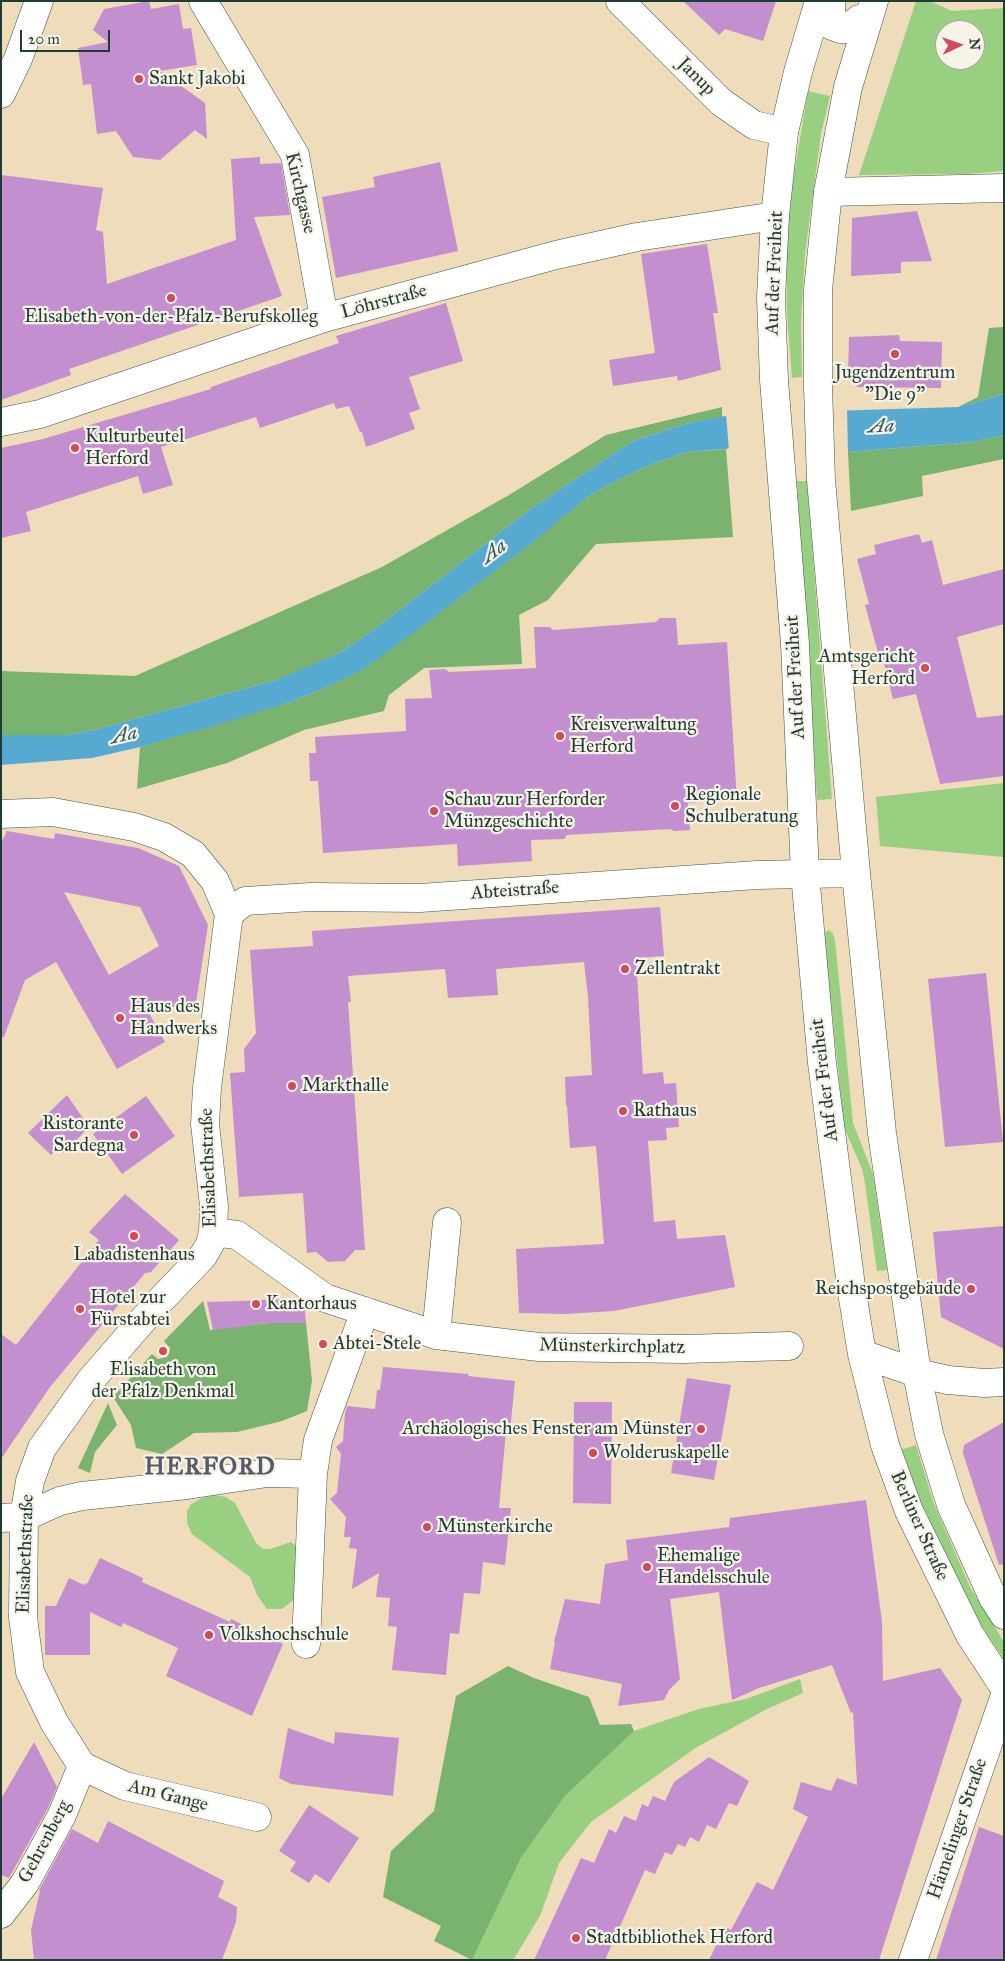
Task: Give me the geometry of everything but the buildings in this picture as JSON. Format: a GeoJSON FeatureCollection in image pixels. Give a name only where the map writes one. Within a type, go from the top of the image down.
{"type":"FeatureCollection","features":[{"type":"Feature","properties":{"kind":"street"},"geometry":{"type":"LineString","coordinates":[[1,94],[18,59],[39,1]]}},
{"type":"Feature","properties":{"kind":"street","name":"Kirchgasse"},"geometry":{"type":"LineString","coordinates":[[203,1],[295,155],[324,318]]}},
{"type":"Feature","properties":{"kind":"street","name":"Janup"},"geometry":{"type":"LineString","coordinates":[[620,1],[721,102],[754,125],[784,132]]}},
{"type":"Feature","properties":{"kind":"street","name":"Auf der Freiheit"},"geometry":{"type":"LineString","coordinates":[[819,1],[798,72],[784,132],[775,216],[771,298],[795,644],[805,874],[822,1063],[851,1286],[862,1354]]}},
{"type":"Feature","properties":{"kind":"street"},"geometry":{"type":"LineString","coordinates":[[831,1],[832,26],[840,29],[847,29],[871,10]]}},
{"type":"Feature","properties":{"kind":"street"},"geometry":{"type":"LineString","coordinates":[[871,10],[848,87],[828,192],[818,290],[818,387],[821,480],[856,873],[882,1133],[917,1372]]}},
{"type":"Feature","properties":{"kind":"street"},"geometry":{"type":"LineString","coordinates":[[828,192],[1004,188]]}},
{"type":"Feature","properties":{"kind":"street","name":"Löhrstraße"},"geometry":{"type":"LineString","coordinates":[[1,422],[40,414],[324,318],[556,255],[637,237],[775,216]]}},
{"type":"Feature","properties":{"kind":"street"},"geometry":{"type":"LineString","coordinates":[[1,814],[54,812],[134,826],[164,837],[193,854],[215,881],[229,914]]}},
{"type":"Feature","properties":{"kind":"street","name":"Abteistraße"},"geometry":{"type":"LineString","coordinates":[[229,914],[245,901],[310,897],[420,898],[757,875],[856,873]]}},
{"type":"Feature","properties":{"kind":"street","name":"Elisabethstraße"},"geometry":{"type":"LineString","coordinates":[[82,1766],[54,1722],[30,1672],[13,1518],[30,1481],[42,1448],[90,1382],[156,1306],[203,1256],[210,1244],[213,1232],[214,1206],[205,1124],[206,1097],[229,914]]}},
{"type":"Feature","properties":{"kind":"street"},"geometry":{"type":"LineString","coordinates":[[436,1335],[447,1222]]}},
{"type":"Feature","properties":{"kind":"street","name":"Münsterkirchplatz"},"geometry":{"type":"LineString","coordinates":[[213,1232],[237,1235],[326,1298],[436,1335],[539,1347],[684,1349],[789,1346]]}},
{"type":"Feature","properties":{"kind":"street"},"geometry":{"type":"LineString","coordinates":[[306,1644],[313,1474],[318,1440],[365,1311]]}},
{"type":"Feature","properties":{"kind":"street"},"geometry":{"type":"LineString","coordinates":[[862,1354],[948,1380],[984,1383],[1004,1382]]}},
{"type":"Feature","properties":{"kind":"street","name":"Berliner Straße"},"geometry":{"type":"LineString","coordinates":[[862,1354],[885,1445],[909,1511],[970,1635],[1004,1687]]}},
{"type":"Feature","properties":{"kind":"street","name":"Berliner Straße"},"geometry":{"type":"LineString","coordinates":[[917,1372],[929,1434],[951,1505],[993,1598],[1004,1614]]}},
{"type":"Feature","properties":{"kind":"street"},"geometry":{"type":"LineString","coordinates":[[13,1518],[60,1501],[82,1496],[187,1485],[267,1473],[313,1474]]}},
{"type":"Feature","properties":{"kind":"street","name":"Hämelinger Straße"},"geometry":{"type":"LineString","coordinates":[[913,1960],[1004,1698]]}},
{"type":"Feature","properties":{"kind":"street","name":"Am Gange"},"geometry":{"type":"LineString","coordinates":[[82,1766],[125,1786],[257,1817]]}},
{"type":"Feature","properties":{"kind":"street","name":"Gehrenberg"},"geometry":{"type":"LineString","coordinates":[[1,1914],[24,1883],[62,1815],[82,1766]]}},
{"type":"Feature","properties":{"kind":"green space"},"geometry":{"type":"Polygon","coordinates":[[[916,1],[930,1],[952,11],[1004,8],[1004,171],[968,174],[859,175],[916,1]]]}},
{"type":"Feature","properties":{"kind":"green space"},"geometry":{"type":"Polygon","coordinates":[[[808,91],[830,96],[821,134],[805,254],[801,321],[802,377],[792,378],[787,314],[786,251],[793,180],[808,91]]]}},
{"type":"Feature","properties":{"kind":"green space"},"geometry":{"type":"Polygon","coordinates":[[[1004,327],[1004,394],[958,407],[978,397],[989,328],[1004,327]]]}},
{"type":"Feature","properties":{"kind":"green space"},"geometry":{"type":"Polygon","coordinates":[[[722,407],[722,417],[689,423],[633,441],[529,510],[375,629],[338,654],[314,665],[276,680],[98,729],[69,735],[1,735],[1,671],[135,676],[382,567],[509,495],[606,435],[722,407]]]}},
{"type":"Feature","properties":{"kind":"green space"},"geometry":{"type":"Polygon","coordinates":[[[1004,435],[1004,459],[922,476],[923,496],[851,511],[848,452],[972,442],[1004,435]]]}},
{"type":"Feature","properties":{"kind":"green space"},"geometry":{"type":"Polygon","coordinates":[[[726,449],[733,537],[596,544],[548,600],[519,615],[522,664],[424,668],[389,695],[384,711],[304,730],[227,763],[137,789],[140,747],[287,703],[327,687],[361,670],[464,594],[586,498],[617,480],[650,465],[687,452],[726,449]]]}},
{"type":"Feature","properties":{"kind":"green space"},"geometry":{"type":"Polygon","coordinates":[[[797,481],[807,481],[832,799],[817,800],[797,481]]]}},
{"type":"Feature","properties":{"kind":"green space"},"geometry":{"type":"Polygon","coordinates":[[[1004,783],[1004,857],[880,846],[876,797],[1004,783]]]}},
{"type":"Feature","properties":{"kind":"green space"},"geometry":{"type":"Polygon","coordinates":[[[828,930],[832,932],[835,940],[853,1123],[873,1174],[887,1270],[877,1271],[862,1169],[844,1127],[824,934],[828,930]]]}},
{"type":"Feature","properties":{"kind":"green space"},"geometry":{"type":"Polygon","coordinates":[[[203,1301],[210,1330],[268,1323],[306,1323],[312,1381],[307,1411],[282,1421],[237,1432],[194,1433],[162,1454],[136,1448],[131,1425],[113,1397],[152,1354],[158,1359],[167,1357],[170,1348],[164,1341],[203,1301]]]}},
{"type":"Feature","properties":{"kind":"green space"},"geometry":{"type":"Polygon","coordinates":[[[108,1403],[117,1425],[95,1452],[90,1473],[78,1468],[108,1403]]]}},
{"type":"Feature","properties":{"kind":"green space"},"geometry":{"type":"Polygon","coordinates":[[[916,1445],[934,1504],[970,1587],[1004,1642],[1004,1659],[979,1622],[962,1591],[922,1505],[901,1450],[916,1445]]]}},
{"type":"Feature","properties":{"kind":"green space"},"geometry":{"type":"Polygon","coordinates":[[[214,1495],[226,1497],[235,1503],[256,1543],[263,1549],[270,1549],[291,1542],[300,1549],[300,1568],[293,1600],[282,1609],[267,1609],[257,1595],[250,1577],[192,1534],[187,1523],[187,1511],[191,1504],[202,1498],[214,1495]]]}},
{"type":"Feature","properties":{"kind":"green space"},"geometry":{"type":"Polygon","coordinates":[[[508,1666],[534,1678],[589,1697],[600,1725],[631,1724],[634,1731],[565,1796],[521,1858],[472,1960],[434,1941],[441,1926],[383,1897],[391,1851],[434,1811],[456,1696],[508,1666]]]}},
{"type":"Feature","properties":{"kind":"green space"},"geometry":{"type":"Polygon","coordinates":[[[800,1679],[803,1693],[767,1709],[697,1747],[591,1822],[559,1863],[540,1916],[513,1960],[472,1960],[521,1858],[565,1796],[634,1731],[699,1709],[746,1699],[800,1679]]]}},
{"type":"Feature","properties":{"kind":"water","name":"Aa"},"geometry":{"type":"Polygon","coordinates":[[[1004,394],[1004,435],[972,442],[848,452],[748,447],[687,452],[650,465],[617,480],[586,498],[530,544],[401,642],[362,670],[327,687],[287,703],[140,747],[92,758],[1,765],[1,735],[69,735],[98,729],[276,680],[338,654],[375,629],[529,510],[633,441],[689,423],[736,414],[958,407],[1004,394]]]}},
{"type":"Feature","properties":{"kind":"pier"},"geometry":{"type":"Polygon","coordinates":[[[847,408],[848,454],[729,451],[726,414],[735,412],[847,408]]]}},
{"type":"Feature","properties":{"kind":"place","name":"Sankt Jakobi"},"geometry":{"type":"Point","coordinates":[139,79]}},
{"type":"Feature","properties":{"kind":"place","name":"Elisabeth-von-der-Pfalz-Berufskolleg"},"geometry":{"type":"Point","coordinates":[171,298]}},
{"type":"Feature","properties":{"kind":"place","name":"Jugendzentrum \"Die 9\""},"geometry":{"type":"Point","coordinates":[895,354]}},
{"type":"Feature","properties":{"kind":"place","name":"Kulturbeutel Herford"},"geometry":{"type":"Point","coordinates":[75,448]}},
{"type":"Feature","properties":{"kind":"place","name":"Amtsgericht Herford"},"geometry":{"type":"Point","coordinates":[925,668]}},
{"type":"Feature","properties":{"kind":"place","name":"Kreisverwaltung Herford"},"geometry":{"type":"Point","coordinates":[560,736]}},
{"type":"Feature","properties":{"kind":"place","name":"Regionale Schulberatung"},"geometry":{"type":"Point","coordinates":[675,806]}},
{"type":"Feature","properties":{"kind":"place","name":"Schau zur Herforder Münzgeschichte"},"geometry":{"type":"Point","coordinates":[434,811]}},
{"type":"Feature","properties":{"kind":"place","name":"Zellentrakt"},"geometry":{"type":"Point","coordinates":[625,969]}},
{"type":"Feature","properties":{"kind":"place","name":"Haus des Handwerks"},"geometry":{"type":"Point","coordinates":[120,1018]}},
{"type":"Feature","properties":{"kind":"place","name":"Markthalle"},"geometry":{"type":"Point","coordinates":[292,1086]}},
{"type":"Feature","properties":{"kind":"place","name":"Rathaus"},"geometry":{"type":"Point","coordinates":[623,1111]}},
{"type":"Feature","properties":{"kind":"place","name":"Ristorante Sardegna"},"geometry":{"type":"Point","coordinates":[134,1135]}},
{"type":"Feature","properties":{"kind":"place","name":"Labadistenhaus"},"geometry":{"type":"Point","coordinates":[134,1236]}},
{"type":"Feature","properties":{"kind":"place","name":"Reichspostgebäude"},"geometry":{"type":"Point","coordinates":[971,1289]}},
{"type":"Feature","properties":{"kind":"place","name":"Kantorhaus"},"geometry":{"type":"Point","coordinates":[256,1304]}},
{"type":"Feature","properties":{"kind":"place","name":"Hotel zur Fürstabtei"},"geometry":{"type":"Point","coordinates":[80,1309]}},
{"type":"Feature","properties":{"kind":"place","name":"Abtei-Stele"},"geometry":{"type":"Point","coordinates":[323,1344]}},
{"type":"Feature","properties":{"kind":"place","name":"Elisabeth von der Pfalz Denkmal"},"geometry":{"type":"Point","coordinates":[163,1351]}},
{"type":"Feature","properties":{"kind":"place","name":"Archäologisches Fenster am Münster"},"geometry":{"type":"Point","coordinates":[701,1429]}},
{"type":"Feature","properties":{"kind":"place","name":"Wolderuskapelle"},"geometry":{"type":"Point","coordinates":[593,1453]}},
{"type":"Feature","properties":{"kind":"place","name":"Münsterkirche"},"geometry":{"type":"Point","coordinates":[427,1527]}},
{"type":"Feature","properties":{"kind":"place","name":"Ehemalige Handelsschule"},"geometry":{"type":"Point","coordinates":[647,1567]}},
{"type":"Feature","properties":{"kind":"place","name":"Volkshochschule"},"geometry":{"type":"Point","coordinates":[209,1635]}},
{"type":"Feature","properties":{"kind":"place","name":"Stadtbibliothek Herford"},"geometry":{"type":"Point","coordinates":[576,1938]}},
{"type":"Feature","properties":{"kind":"district","name":"HERFORD"},"geometry":{"type":"Point","coordinates":[210,1468]}}]}
